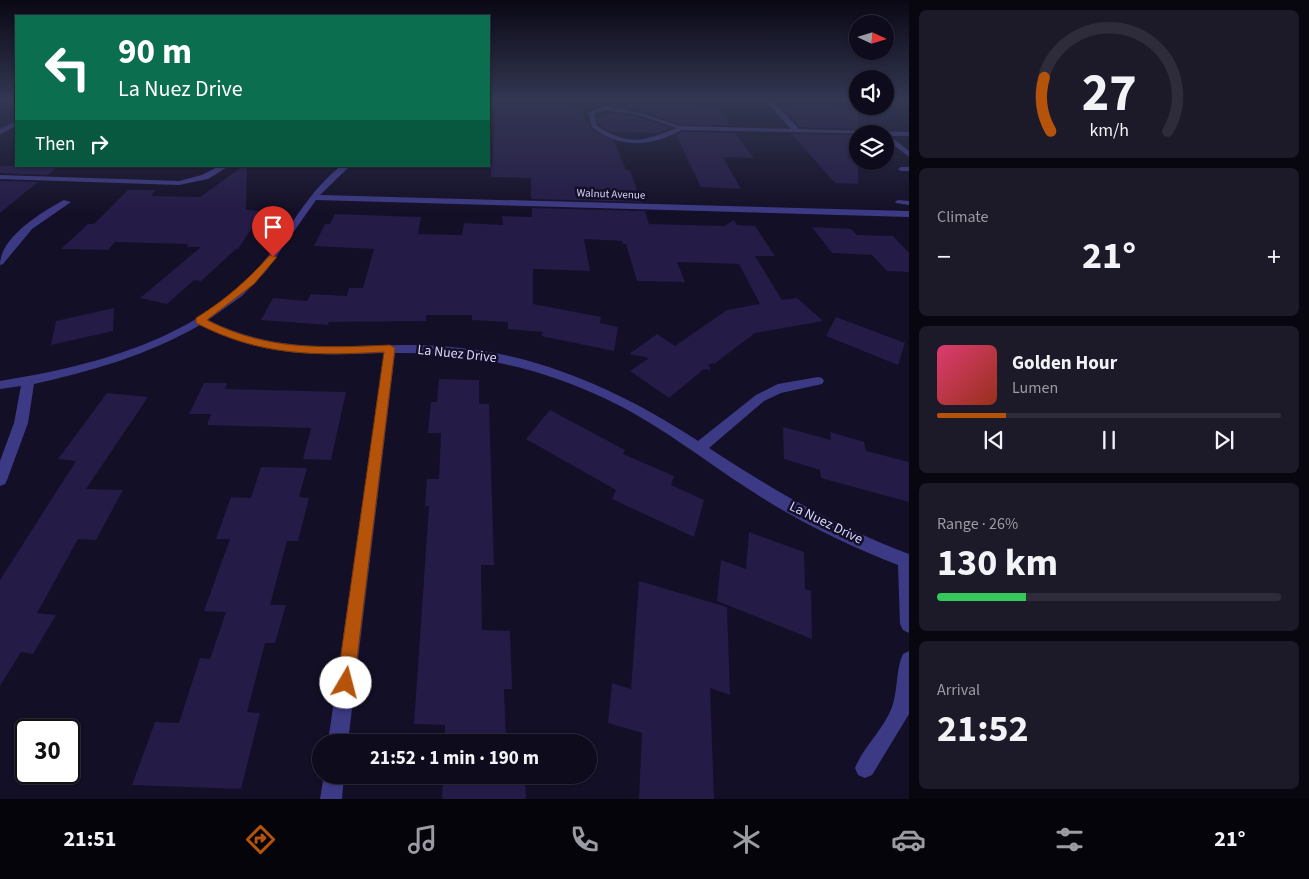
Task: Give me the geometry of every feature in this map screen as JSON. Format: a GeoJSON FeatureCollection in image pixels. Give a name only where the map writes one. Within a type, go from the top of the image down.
{"type":"FeatureCollection","features":[{"type":"Feature","properties":{"kind":"street"},"geometry":{"type":"LineString","coordinates":[[894,142],[909,155]]}},
{"type":"Feature","properties":{"kind":"street"},"geometry":{"type":"LineString","coordinates":[[0,177],[179,183],[205,177],[223,167]]}},
{"type":"Feature","properties":{"kind":"street"},"geometry":{"type":"LineString","coordinates":[[0,384],[28,381],[75,370],[126,354],[153,344],[199,320],[236,295],[263,270],[322,184],[345,167]]}},
{"type":"Feature","properties":{"kind":"street","name":"Walnut Avenue"},"geometry":{"type":"LineString","coordinates":[[313,197],[909,214]]}},
{"type":"Feature","properties":{"kind":"street"},"geometry":{"type":"LineString","coordinates":[[0,262],[23,230],[67,202]]}},
{"type":"Feature","properties":{"kind":"street","name":"La Nuez Drive"},"geometry":{"type":"LineString","coordinates":[[199,320],[225,334],[288,349],[337,351],[390,348],[469,353],[526,364],[556,373],[607,394],[644,412],[757,487],[791,507],[908,562],[909,624]]}},
{"type":"Feature","properties":{"kind":"street"},"geometry":{"type":"LineString","coordinates":[[339,734],[390,348]]}},
{"type":"Feature","properties":{"kind":"street"},"geometry":{"type":"LineString","coordinates":[[0,480],[20,423],[28,381]]}},
{"type":"Feature","properties":{"kind":"street"},"geometry":{"type":"LineString","coordinates":[[699,448],[760,398],[778,389],[818,381]]}},
{"type":"Feature","properties":{"kind":"street"},"geometry":{"type":"LineString","coordinates":[[865,768],[900,714],[908,680],[909,660]]}},
{"type":"Feature","properties":{"kind":"street"},"geometry":{"type":"LineString","coordinates":[[331,799],[333,784]]}},
{"type":"Feature","properties":{"kind":"lane"},"geometry":{"type":"LineString","coordinates":[[618,138],[628,142],[646,142],[656,138]]}},
{"type":"Feature","properties":{"kind":"lane"},"geometry":{"type":"LineString","coordinates":[[901,169],[909,169]]}},
{"type":"Feature","properties":{"kind":"lane"},"geometry":{"type":"LineString","coordinates":[[898,202],[909,203]]}},
{"type":"Feature","properties":{"kind":"building"},"geometry":{"type":"Polygon","coordinates":[[[494,138],[609,138],[614,141],[626,170],[630,170],[641,202],[531,199],[531,178],[491,177],[494,138]]]}},
{"type":"Feature","properties":{"kind":"building"},"geometry":{"type":"Polygon","coordinates":[[[678,138],[739,138],[754,158],[723,157],[741,189],[701,187],[678,138]]]}},
{"type":"Feature","properties":{"kind":"building"},"geometry":{"type":"Polygon","coordinates":[[[796,138],[849,138],[849,154],[847,155],[849,158],[849,170],[858,170],[858,184],[835,183],[796,138]]]}},
{"type":"Feature","properties":{"kind":"building"},"geometry":{"type":"Polygon","coordinates":[[[0,166],[57,167],[48,175],[0,173],[0,166]]]}},
{"type":"Feature","properties":{"kind":"building"},"geometry":{"type":"Polygon","coordinates":[[[242,167],[247,167],[246,210],[263,211],[238,249],[201,281],[194,280],[167,304],[140,298],[201,247],[187,247],[188,244],[115,242],[108,250],[61,249],[88,224],[94,224],[128,190],[156,190],[151,196],[200,197],[242,167]]]}},
{"type":"Feature","properties":{"kind":"building"},"geometry":{"type":"Polygon","coordinates":[[[0,181],[38,182],[0,213],[0,181]]]}},
{"type":"Feature","properties":{"kind":"building"},"geometry":{"type":"Polygon","coordinates":[[[532,208],[645,211],[649,224],[724,226],[734,220],[737,225],[755,226],[775,256],[755,256],[782,300],[797,298],[823,321],[755,333],[714,364],[712,363],[708,366],[711,368],[710,370],[704,369],[669,398],[630,371],[649,358],[629,354],[657,334],[675,346],[727,310],[760,304],[739,264],[677,262],[685,282],[637,281],[626,244],[623,244],[622,241],[584,239],[590,271],[533,269],[533,304],[601,317],[600,323],[618,327],[614,351],[541,336],[543,332],[508,329],[508,322],[472,320],[472,315],[426,315],[426,321],[329,322],[328,325],[261,320],[273,298],[307,301],[311,294],[347,296],[349,288],[363,288],[374,249],[314,246],[325,224],[330,224],[335,214],[421,217],[418,234],[462,235],[464,223],[503,225],[502,216],[532,217],[532,208]]]}},
{"type":"Feature","properties":{"kind":"building"},"geometry":{"type":"Polygon","coordinates":[[[812,227],[851,229],[857,235],[893,236],[909,253],[909,272],[887,271],[872,255],[832,253],[812,227]]]}},
{"type":"Feature","properties":{"kind":"building"},"geometry":{"type":"Polygon","coordinates":[[[114,308],[113,331],[51,345],[56,321],[114,308]]]}},
{"type":"Feature","properties":{"kind":"building"},"geometry":{"type":"Polygon","coordinates":[[[836,317],[905,343],[898,365],[826,336],[836,317]]]}},
{"type":"Feature","properties":{"kind":"building"},"geometry":{"type":"Polygon","coordinates":[[[439,379],[479,380],[479,404],[489,404],[494,565],[481,565],[482,630],[510,631],[512,689],[504,689],[506,734],[445,734],[445,725],[414,724],[429,506],[425,506],[427,479],[439,479],[441,433],[428,433],[431,402],[437,402],[439,379]]]}},
{"type":"Feature","properties":{"kind":"building"},"geometry":{"type":"Polygon","coordinates":[[[204,383],[227,383],[225,389],[346,392],[331,460],[303,459],[311,428],[207,425],[211,414],[189,414],[204,383]]]}},
{"type":"Feature","properties":{"kind":"building"},"geometry":{"type":"Polygon","coordinates":[[[107,393],[148,397],[86,489],[123,490],[96,540],[78,539],[37,613],[56,615],[33,654],[21,652],[0,686],[0,580],[76,461],[58,459],[107,393]]]}},
{"type":"Feature","properties":{"kind":"building"},"geometry":{"type":"Polygon","coordinates":[[[550,410],[625,450],[623,454],[674,476],[671,485],[704,500],[694,537],[612,499],[616,490],[526,439],[550,410]]]}},
{"type":"Feature","properties":{"kind":"building"},"geometry":{"type":"Polygon","coordinates":[[[783,427],[831,440],[830,432],[864,442],[866,451],[909,462],[909,502],[821,478],[820,470],[784,459],[783,427]]]}},
{"type":"Feature","properties":{"kind":"building"},"geometry":{"type":"Polygon","coordinates":[[[261,467],[307,468],[299,497],[309,498],[298,541],[287,541],[270,605],[286,605],[275,643],[265,643],[247,712],[260,713],[241,789],[132,785],[155,722],[179,723],[200,658],[210,659],[226,612],[204,611],[230,539],[216,539],[231,497],[251,498],[261,467]]]}},
{"type":"Feature","properties":{"kind":"building"},"geometry":{"type":"Polygon","coordinates":[[[749,532],[804,552],[805,589],[811,591],[812,639],[717,601],[721,560],[746,569],[749,532]]]}},
{"type":"Feature","properties":{"kind":"building"},"geometry":{"type":"Polygon","coordinates":[[[639,581],[727,607],[730,695],[710,688],[714,799],[639,799],[642,733],[608,723],[612,683],[631,689],[639,581]]]}},
{"type":"Feature","properties":{"kind":"building"},"geometry":{"type":"Polygon","coordinates":[[[443,784],[525,784],[526,799],[442,799],[443,784]]]}},
{"type":"Feature","properties":{"kind":"route"},"geometry":{"type":"LineString","coordinates":[[273,257],[263,270],[236,295],[199,320],[225,334],[265,346],[312,351],[390,348],[346,683]]}}]}
